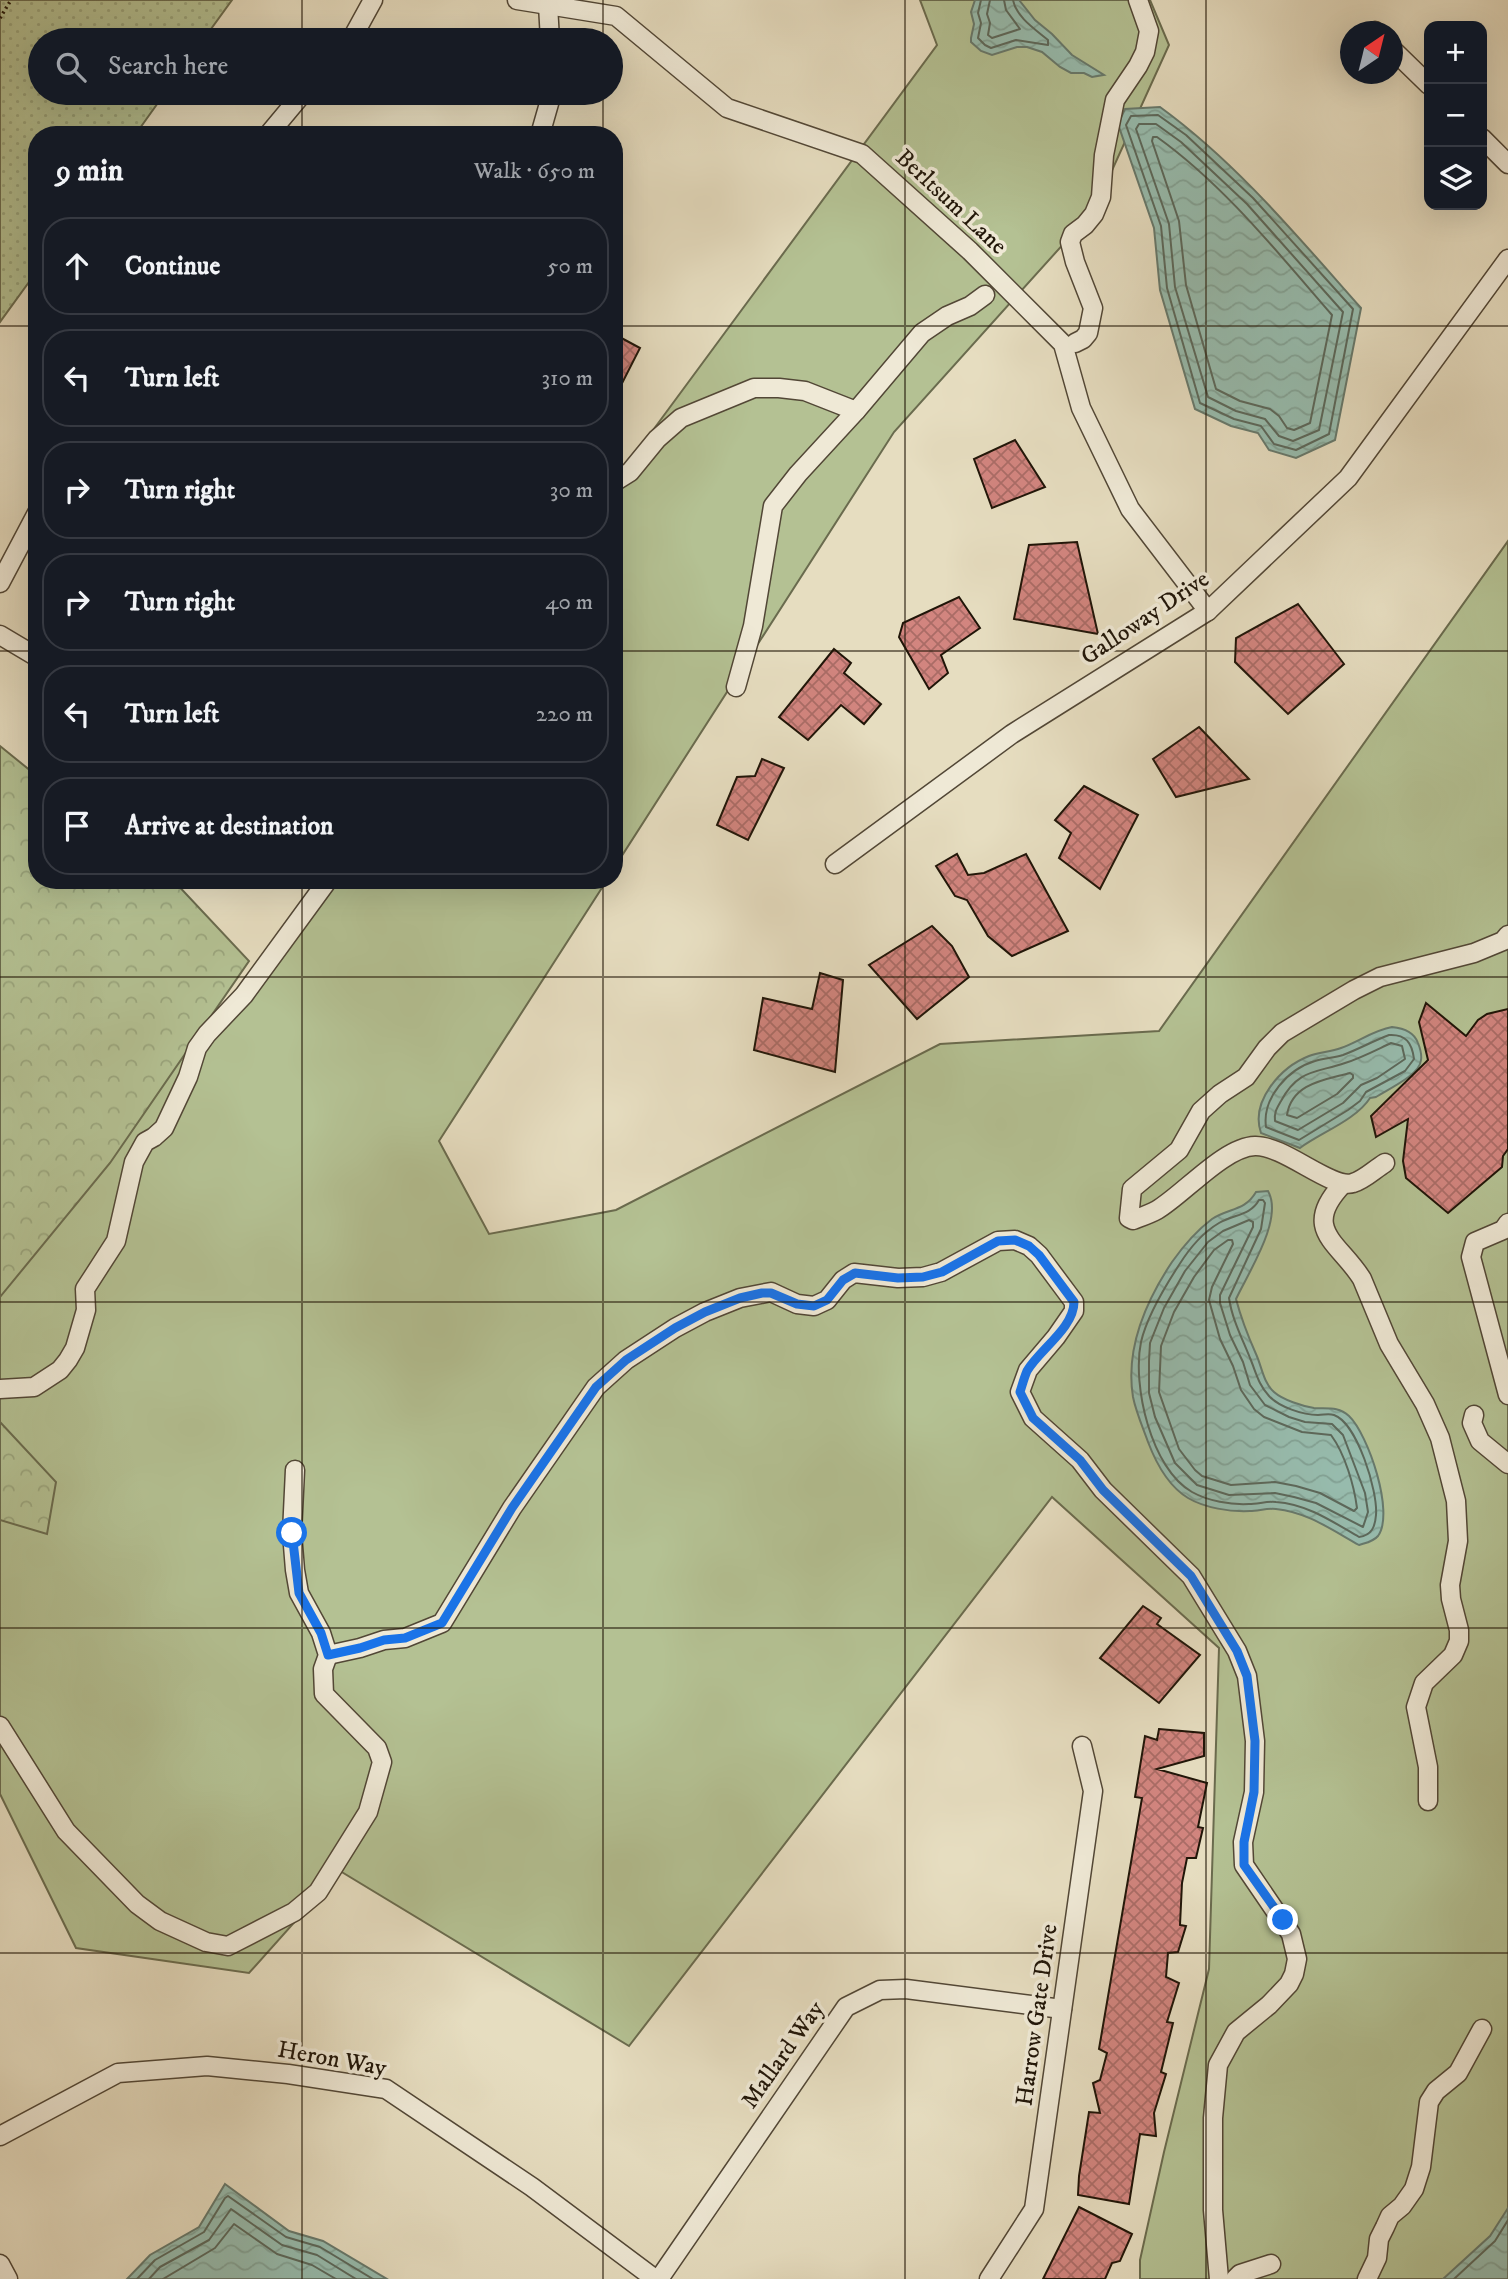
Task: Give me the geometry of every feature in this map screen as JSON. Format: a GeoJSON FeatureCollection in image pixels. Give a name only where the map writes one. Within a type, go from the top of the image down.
{"type":"FeatureCollection","features":[{"type":"Feature","properties":{"kind":"street"},"geometry":{"type":"LineString","coordinates":[[358,28],[373,0]]}},
{"type":"Feature","properties":{"kind":"street","name":"Berltsum Lane"},"geometry":{"type":"LineString","coordinates":[[517,0],[616,16],[727,108],[862,154],[970,251],[1063,344],[1081,408],[1130,509],[1208,611]]}},
{"type":"Feature","properties":{"kind":"street"},"geometry":{"type":"LineString","coordinates":[[1074,343],[1088,333],[1093,308],[1070,242],[1073,234],[1094,214],[1101,197],[1104,155],[1115,100],[1145,52],[1149,31],[1138,0]]}},
{"type":"Feature","properties":{"kind":"street"},"geometry":{"type":"LineString","coordinates":[[548,5],[549,28]]}},
{"type":"Feature","properties":{"kind":"street"},"geometry":{"type":"LineString","coordinates":[[1403,60],[1428,84]]}},
{"type":"Feature","properties":{"kind":"street"},"geometry":{"type":"LineString","coordinates":[[276,126],[293,105]]}},
{"type":"Feature","properties":{"kind":"street"},"geometry":{"type":"LineString","coordinates":[[543,126],[549,105]]}},
{"type":"Feature","properties":{"kind":"street"},"geometry":{"type":"LineString","coordinates":[[1487,143],[1508,164]]}},
{"type":"Feature","properties":{"kind":"street","name":"Galloway Drive"},"geometry":{"type":"LineString","coordinates":[[835,864],[1012,734],[1208,611],[1348,478],[1508,259]]}},
{"type":"Feature","properties":{"kind":"street"},"geometry":{"type":"LineString","coordinates":[[736,687],[753,626],[773,506],[922,333],[985,295]]}},
{"type":"Feature","properties":{"kind":"street"},"geometry":{"type":"LineString","coordinates":[[623,476],[630,472],[657,439],[681,418],[754,388],[806,391],[856,411]]}},
{"type":"Feature","properties":{"kind":"street"},"geometry":{"type":"LineString","coordinates":[[0,583],[28,530]]}},
{"type":"Feature","properties":{"kind":"street"},"geometry":{"type":"LineString","coordinates":[[0,635],[28,652]]}},
{"type":"Feature","properties":{"kind":"street"},"geometry":{"type":"LineString","coordinates":[[0,1390],[34,1387],[60,1370],[68,1360],[75,1348],[86,1310],[85,1289],[116,1241],[134,1162],[145,1142],[154,1138],[164,1128],[202,1041],[244,995],[321,889]]}},
{"type":"Feature","properties":{"kind":"street"},"geometry":{"type":"LineString","coordinates":[[1385,1163],[1355,1183],[1342,1185],[1290,1157],[1256,1146],[1231,1155],[1157,1210],[1133,1220],[1129,1218],[1132,1189],[1179,1150],[1200,1111],[1246,1077],[1267,1048],[1282,1033],[1380,977],[1474,953],[1503,941],[1508,935]]}},
{"type":"Feature","properties":{"kind":"street"},"geometry":{"type":"LineString","coordinates":[[1342,1185],[1328,1204],[1324,1220],[1326,1229],[1335,1248],[1357,1270],[1389,1344],[1425,1404],[1440,1438],[1456,1501],[1458,1541],[1450,1586],[1459,1641],[1446,1664],[1424,1683],[1416,1707],[1428,1767],[1428,1801]]}},
{"type":"Feature","properties":{"kind":"street"},"geometry":{"type":"LineString","coordinates":[[1508,1223],[1503,1230],[1475,1242],[1471,1257],[1508,1395]]}},
{"type":"Feature","properties":{"kind":"street"},"geometry":{"type":"LineString","coordinates":[[328,1655],[384,1640],[405,1638],[442,1623],[512,1508],[596,1387],[626,1360],[675,1328],[740,1298],[771,1293],[797,1304],[814,1306],[827,1300],[843,1280],[855,1273],[898,1278],[923,1277],[942,1272],[998,1241],[1015,1240],[1029,1246],[1065,1288],[1074,1302],[1074,1311],[1028,1370],[1020,1392],[1023,1400],[1033,1418],[1080,1460],[1103,1490],[1191,1576],[1237,1651],[1247,1676],[1255,1741],[1254,1792],[1244,1842],[1244,1865],[1291,1934],[1297,1959],[1289,1984],[1269,2005],[1236,2032],[1218,2065],[1213,2107],[1213,2210],[1219,2279]]}},
{"type":"Feature","properties":{"kind":"street"},"geometry":{"type":"LineString","coordinates":[[1474,1415],[1472,1423],[1480,1441],[1508,1464]]}},
{"type":"Feature","properties":{"kind":"street"},"geometry":{"type":"LineString","coordinates":[[0,1726],[66,1831],[137,1904],[160,1921],[206,1942],[228,1946],[294,1912],[318,1892],[368,1812],[382,1762],[377,1748],[324,1693],[323,1669],[328,1655],[321,1633],[299,1593],[292,1533],[295,1470]]}},
{"type":"Feature","properties":{"kind":"street","name":"Harrow Gate Drive"},"geometry":{"type":"LineString","coordinates":[[989,2279],[1034,2209],[1093,1791],[1082,1746]]}},
{"type":"Feature","properties":{"kind":"street","name":"Mallard Way"},"geometry":{"type":"LineString","coordinates":[[657,2279],[846,2007],[880,1990],[906,1989],[1062,2009]]}},
{"type":"Feature","properties":{"kind":"street"},"geometry":{"type":"LineString","coordinates":[[1367,2279],[1377,2258],[1379,2239],[1391,2216],[1414,2189],[1422,2167],[1429,2102],[1436,2091],[1458,2073],[1482,2029]]}},
{"type":"Feature","properties":{"kind":"street","name":"Heron Way"},"geometry":{"type":"LineString","coordinates":[[0,2136],[118,2073],[207,2066],[288,2074],[386,2089],[532,2187],[657,2279]]}},
{"type":"Feature","properties":{"kind":"street"},"geometry":{"type":"LineString","coordinates":[[0,2264],[8,2279]]}},
{"type":"Feature","properties":{"kind":"street"},"geometry":{"type":"LineString","coordinates":[[1236,2279],[1240,2274],[1271,2264]]}},
{"type":"Feature","properties":{"kind":"path"},"geometry":{"type":"LineString","coordinates":[[0,18],[11,0]]}},
{"type":"Feature","properties":{"kind":"green space"},"geometry":{"type":"Polygon","coordinates":[[[0,0],[232,0],[212,28],[28,28],[28,105],[156,105],[141,126],[28,126],[28,283],[0,322],[0,0]]]}},
{"type":"Feature","properties":{"kind":"green space"},"geometry":{"type":"Polygon","coordinates":[[[920,0],[1150,0],[1169,45],[1094,210],[894,432],[623,854],[623,471],[937,45],[920,0]]]}},
{"type":"Feature","properties":{"kind":"green space"},"geometry":{"type":"Polygon","coordinates":[[[1508,541],[1508,2279],[1140,2279],[1140,2260],[1164,2152],[1209,1969],[1219,1648],[1052,1497],[629,2046],[340,1871],[249,1973],[76,1948],[0,1794],[0,1201],[233,1000],[315,889],[601,889],[439,1141],[489,1234],[616,1210],[940,1044],[1159,1031],[1508,541]]]}},
{"type":"Feature","properties":{"kind":"green space"},"geometry":{"type":"Polygon","coordinates":[[[0,746],[28,769],[28,889],[181,889],[249,961],[110,1163],[0,1297],[0,746]]]}},
{"type":"Feature","properties":{"kind":"green space"},"geometry":{"type":"Polygon","coordinates":[[[0,1422],[56,1482],[47,1534],[0,1520],[0,1422]]]}},
{"type":"Feature","properties":{"kind":"water"},"geometry":{"type":"Polygon","coordinates":[[[975,0],[1019,0],[1035,20],[1072,55],[1104,75],[1092,77],[1084,73],[1071,73],[1042,52],[1027,47],[1017,47],[992,55],[981,51],[971,42],[974,24],[971,12],[975,0]]]}},
{"type":"Feature","properties":{"kind":"water"},"geometry":{"type":"Polygon","coordinates":[[[1160,107],[1241,176],[1361,308],[1335,440],[1296,458],[1269,450],[1258,433],[1231,426],[1195,409],[1160,290],[1154,228],[1118,124],[1125,109],[1160,107]]]}},
{"type":"Feature","properties":{"kind":"water"},"geometry":{"type":"Polygon","coordinates":[[[1392,1027],[1411,1033],[1419,1045],[1421,1060],[1409,1076],[1370,1098],[1347,1120],[1300,1148],[1261,1133],[1260,1109],[1264,1097],[1288,1068],[1309,1056],[1341,1048],[1392,1027]]]}},
{"type":"Feature","properties":{"kind":"water"},"geometry":{"type":"Polygon","coordinates":[[[1268,1191],[1272,1203],[1268,1231],[1236,1299],[1247,1334],[1270,1388],[1282,1398],[1298,1404],[1337,1409],[1345,1413],[1364,1439],[1377,1474],[1383,1510],[1378,1536],[1359,1545],[1298,1514],[1273,1509],[1226,1510],[1188,1498],[1174,1487],[1159,1466],[1134,1403],[1131,1379],[1135,1343],[1146,1309],[1172,1262],[1195,1233],[1212,1219],[1247,1203],[1256,1192],[1268,1191]]]}},
{"type":"Feature","properties":{"kind":"water"},"geometry":{"type":"Polygon","coordinates":[[[225,2184],[289,2231],[323,2241],[387,2279],[127,2279],[150,2255],[199,2227],[225,2184]]]}},
{"type":"Feature","properties":{"kind":"water"},"geometry":{"type":"Polygon","coordinates":[[[1508,2208],[1508,2279],[1443,2279],[1490,2236],[1508,2208]]]}},
{"type":"Feature","properties":{"kind":"building"},"geometry":{"type":"Polygon","coordinates":[[[623,339],[640,348],[623,381],[623,339]]]}},
{"type":"Feature","properties":{"kind":"building"},"geometry":{"type":"Polygon","coordinates":[[[1015,440],[1045,487],[992,508],[974,459],[1015,440]]]}},
{"type":"Feature","properties":{"kind":"building"},"geometry":{"type":"Polygon","coordinates":[[[1077,542],[1098,634],[1014,619],[1029,545],[1077,542]]]}},
{"type":"Feature","properties":{"kind":"building"},"geometry":{"type":"Polygon","coordinates":[[[959,597],[980,628],[941,655],[948,673],[929,689],[899,637],[903,623],[959,597]]]}},
{"type":"Feature","properties":{"kind":"building"},"geometry":{"type":"Polygon","coordinates":[[[1298,604],[1344,664],[1288,714],[1235,662],[1236,638],[1298,604]]]}},
{"type":"Feature","properties":{"kind":"building"},"geometry":{"type":"Polygon","coordinates":[[[834,649],[851,663],[844,673],[881,704],[864,724],[841,705],[808,740],[779,717],[834,649]]]}},
{"type":"Feature","properties":{"kind":"building"},"geometry":{"type":"Polygon","coordinates":[[[1199,727],[1249,779],[1176,797],[1153,759],[1199,727]]]}},
{"type":"Feature","properties":{"kind":"building"},"geometry":{"type":"Polygon","coordinates":[[[762,759],[784,768],[748,840],[717,825],[737,777],[755,776],[762,759]]]}},
{"type":"Feature","properties":{"kind":"building"},"geometry":{"type":"Polygon","coordinates":[[[1084,786],[1138,815],[1100,889],[1059,858],[1071,833],[1055,820],[1084,786]]]}},
{"type":"Feature","properties":{"kind":"building"},"geometry":{"type":"Polygon","coordinates":[[[957,854],[968,875],[984,873],[1026,854],[1068,931],[1012,956],[988,936],[967,900],[955,896],[936,866],[957,854]]]}},
{"type":"Feature","properties":{"kind":"building"},"geometry":{"type":"Polygon","coordinates":[[[932,926],[952,946],[969,977],[917,1019],[869,965],[932,926]]]}},
{"type":"Feature","properties":{"kind":"building"},"geometry":{"type":"Polygon","coordinates":[[[820,973],[843,980],[835,1072],[754,1050],[763,998],[812,1009],[820,973]]]}},
{"type":"Feature","properties":{"kind":"building"},"geometry":{"type":"Polygon","coordinates":[[[1426,1003],[1466,1036],[1478,1020],[1487,1014],[1508,1009],[1508,1149],[1503,1156],[1502,1167],[1448,1213],[1406,1178],[1403,1161],[1408,1119],[1376,1137],[1371,1116],[1428,1060],[1419,1022],[1426,1003]]]}},
{"type":"Feature","properties":{"kind":"building"},"geometry":{"type":"Polygon","coordinates":[[[1143,1606],[1161,1618],[1157,1624],[1200,1655],[1159,1703],[1100,1658],[1143,1606]]]}},
{"type":"Feature","properties":{"kind":"building"},"geometry":{"type":"Polygon","coordinates":[[[1159,1729],[1204,1733],[1204,1756],[1157,1769],[1207,1783],[1198,1827],[1203,1828],[1196,1858],[1187,1858],[1182,1883],[1180,1925],[1186,1926],[1178,1952],[1168,1953],[1166,1977],[1179,1983],[1167,2022],[1173,2023],[1161,2072],[1166,2074],[1154,2113],[1156,2136],[1140,2134],[1129,2204],[1078,2195],[1079,2176],[1089,2112],[1100,2113],[1093,2083],[1100,2080],[1107,2053],[1099,2049],[1142,1798],[1135,1797],[1145,1736],[1157,1740],[1159,1729]]]}},
{"type":"Feature","properties":{"kind":"building"},"geometry":{"type":"Polygon","coordinates":[[[1079,2207],[1132,2234],[1120,2261],[1112,2263],[1105,2279],[1043,2279],[1079,2207]]]}},
{"type":"Feature","properties":{"kind":"route"},"geometry":{"type":"LineString","coordinates":[[292,1533],[299,1593],[321,1633],[328,1655],[384,1640],[405,1638],[442,1623],[512,1508],[583,1404],[604,1378],[653,1342],[705,1312],[740,1298],[771,1293],[786,1301],[814,1306],[827,1300],[843,1280],[855,1273],[898,1278],[923,1277],[942,1272],[998,1241],[1015,1240],[1029,1246],[1039,1255],[1074,1302],[1074,1311],[1028,1370],[1020,1392],[1023,1400],[1033,1418],[1080,1460],[1103,1490],[1191,1576],[1237,1651],[1247,1676],[1255,1741],[1254,1792],[1248,1812],[1244,1865],[1283,1920]]}}]}
